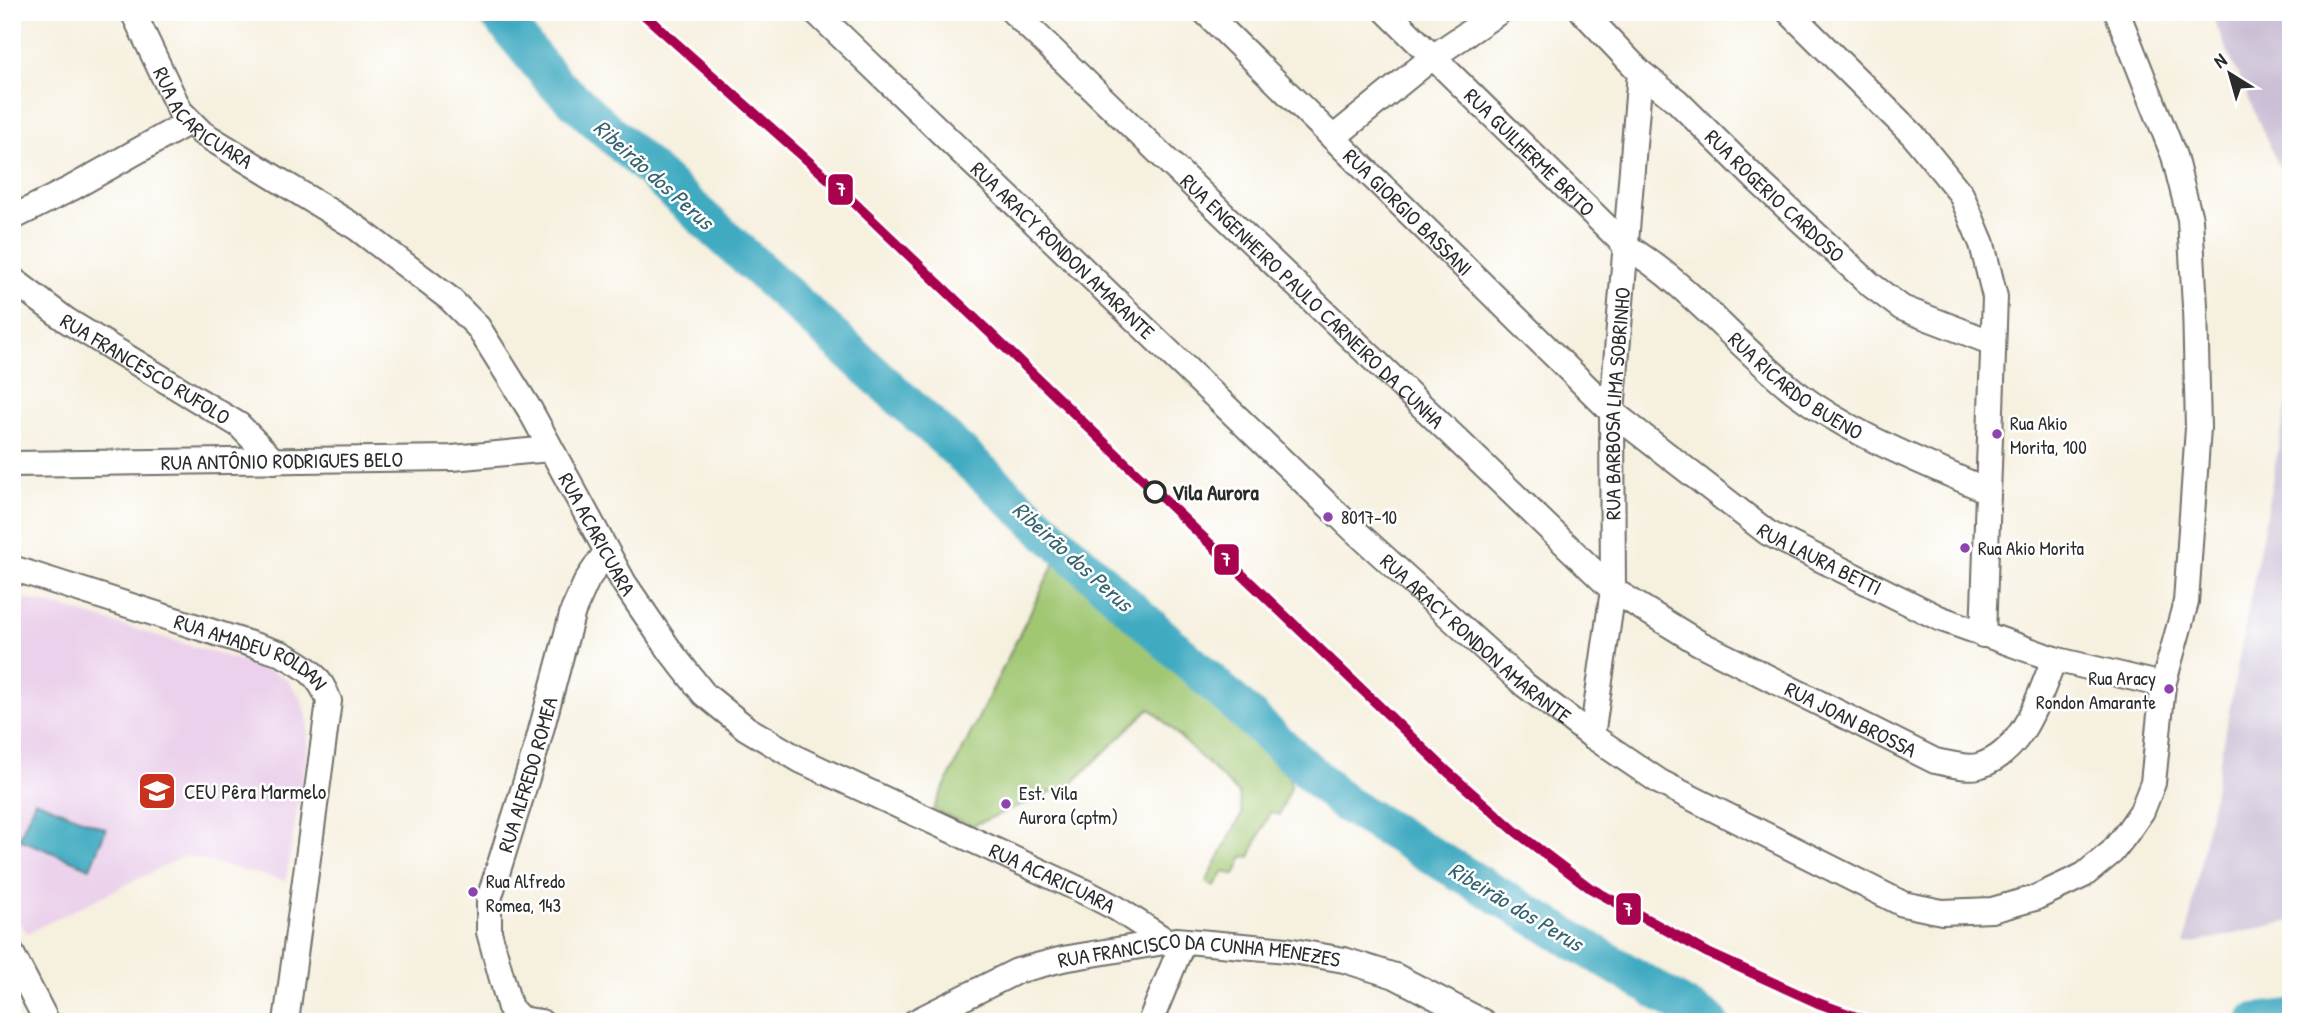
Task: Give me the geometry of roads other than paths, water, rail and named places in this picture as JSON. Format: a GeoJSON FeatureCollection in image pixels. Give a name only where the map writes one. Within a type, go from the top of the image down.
{"type":"FeatureCollection","features":[{"type":"Feature","properties":{"kind":"street","name":"RUA ACARICUARA"},"geometry":{"type":"LineString","coordinates":[[133,12],[180,111],[201,133],[357,229],[450,299],[478,327],[550,449],[606,552],[704,694],[746,728],[800,760],[1116,908],[1174,941]]}},
{"type":"Feature","properties":{"kind":"street","name":"RUA ARACY RONDON AMARANTE"},"geometry":{"type":"LineString","coordinates":[[816,12],[1354,530],[1525,685],[1592,736],[1660,782],[1903,904],[1942,912],[1992,910],[2035,898],[2072,881],[2112,852],[2142,811],[2153,783],[2163,685],[2186,601],[2198,428],[2190,219],[2174,156],[2117,12]]}},
{"type":"Feature","properties":{"kind":"street","name":"RUA ENGENHEIRO PAULO CARNEIRO DA CUNHA"},"geometry":{"type":"LineString","coordinates":[[1013,12],[1613,590]]}},
{"type":"Feature","properties":{"kind":"street","name":"RUA GIORGIO BASSANI"},"geometry":{"type":"LineString","coordinates":[[1205,12],[1612,412]]}},
{"type":"Feature","properties":{"kind":"street","name":"RUA GUILHERME BRITO"},"geometry":{"type":"LineString","coordinates":[[1387,12],[1626,246]]}},
{"type":"Feature","properties":{"kind":"street"},"geometry":{"type":"LineString","coordinates":[[1333,138],[1434,56],[1499,12]]}},
{"type":"Feature","properties":{"kind":"street","name":"RUA ROGERIO CARDOSO"},"geometry":{"type":"LineString","coordinates":[[1583,12],[1640,72],[1677,101],[1758,181],[1871,285],[1902,308],[1993,343]]}},
{"type":"Feature","properties":{"kind":"street"},"geometry":{"type":"LineString","coordinates":[[1789,12],[1913,135],[1961,194],[1982,244],[1995,297],[1983,635]]}},
{"type":"Feature","properties":{"kind":"street","name":"RUA BARBOSA LIMA SOBRINHO"},"geometry":{"type":"LineString","coordinates":[[1592,736],[1613,590],[1612,412],[1640,72]]}},
{"type":"Feature","properties":{"kind":"street"},"geometry":{"type":"LineString","coordinates":[[12,218],[72,188],[189,122]]}},
{"type":"Feature","properties":{"kind":"street","name":"RUA RICARDO BUENO"},"geometry":{"type":"LineString","coordinates":[[1626,246],[1668,275],[1796,392],[1843,422],[1901,452],[1988,491]]}},
{"type":"Feature","properties":{"kind":"street","name":"RUA FRANCESCO RUFOLO"},"geometry":{"type":"LineString","coordinates":[[12,279],[66,320],[239,425],[274,461]]}},
{"type":"Feature","properties":{"kind":"street","name":"RUA LAURA BETTI"},"geometry":{"type":"LineString","coordinates":[[1612,412],[1768,533],[1939,618],[2054,659]]}},
{"type":"Feature","properties":{"kind":"street","name":"RUA ANTÔNIO RODRIGUES BELO"},"geometry":{"type":"LineString","coordinates":[[12,464],[452,458],[550,449]]}},
{"type":"Feature","properties":{"kind":"street","name":"RUA ALFREDO ROMEA"},"geometry":{"type":"LineString","coordinates":[[541,1022],[503,1015],[489,932],[489,899],[536,749],[573,611],[587,580],[606,552]]}},
{"type":"Feature","properties":{"kind":"street","name":"RUA AMADEU ROLDAN"},"geometry":{"type":"LineString","coordinates":[[12,568],[282,654],[306,667],[320,679],[329,701],[286,1022]]}},
{"type":"Feature","properties":{"kind":"street","name":"RUA JOAN BROSSA"},"geometry":{"type":"LineString","coordinates":[[1613,590],[1676,630],[1751,670],[1935,761],[1951,764],[1976,766],[1999,756],[2016,738],[2033,713],[2054,659]]}},
{"type":"Feature","properties":{"kind":"street"},"geometry":{"type":"LineString","coordinates":[[2054,659],[2163,685]]}},
{"type":"Feature","properties":{"kind":"street"},"geometry":{"type":"LineString","coordinates":[[1150,1022],[1174,941]]}},
{"type":"Feature","properties":{"kind":"street","name":"RUA FRANCISCO DA CUNHA MENEZES"},"geometry":{"type":"LineString","coordinates":[[915,1022],[1017,971],[1174,941],[1265,947],[1344,960],[1395,976],[1483,1022]]}},
{"type":"Feature","properties":{"kind":"street"},"geometry":{"type":"LineString","coordinates":[[12,954],[47,1022]]}},
{"type":"Feature","properties":{"kind":"water"},"geometry":{"type":"Polygon","coordinates":[[[35,800],[106,829],[90,868],[19,839],[35,800]]]}},
{"type":"Feature","properties":{"kind":"waterway","name":"Ribeirão dos Perus"},"geometry":{"type":"LineString","coordinates":[[496,12],[554,82],[1344,803],[1710,1022]]}},
{"type":"Feature","properties":{"kind":"waterway","name":"Ribeirão dos Perus"},"geometry":{"type":"LineString","coordinates":[[2256,1022],[2291,1018]]}},
{"type":"Feature","properties":{"kind":"place","name":"Rua Akio Morita, 100"},"geometry":{"type":"Point","coordinates":[1997,434]}},
{"type":"Feature","properties":{"kind":"place","name":"Vila Aurora"},"geometry":{"type":"Point","coordinates":[1155,492]}},
{"type":"Feature","properties":{"kind":"place","name":"8017-10"},"geometry":{"type":"Point","coordinates":[1328,517]}},
{"type":"Feature","properties":{"kind":"place","name":"Rua Akio Morita"},"geometry":{"type":"Point","coordinates":[1965,548]}},
{"type":"Feature","properties":{"kind":"place","name":"Rua Aracy Rondon Amarante"},"geometry":{"type":"Point","coordinates":[2169,689]}},
{"type":"Feature","properties":{"kind":"place","name":"CEU Pêra Marmelo"},"geometry":{"type":"Point","coordinates":[157,791]}},
{"type":"Feature","properties":{"kind":"place","name":"Est. Vila Aurora (cptm)"},"geometry":{"type":"Point","coordinates":[1006,804]}},
{"type":"Feature","properties":{"kind":"place","name":"Rua Alfredo Romea, 143"},"geometry":{"type":"Point","coordinates":[473,892]}}]}
